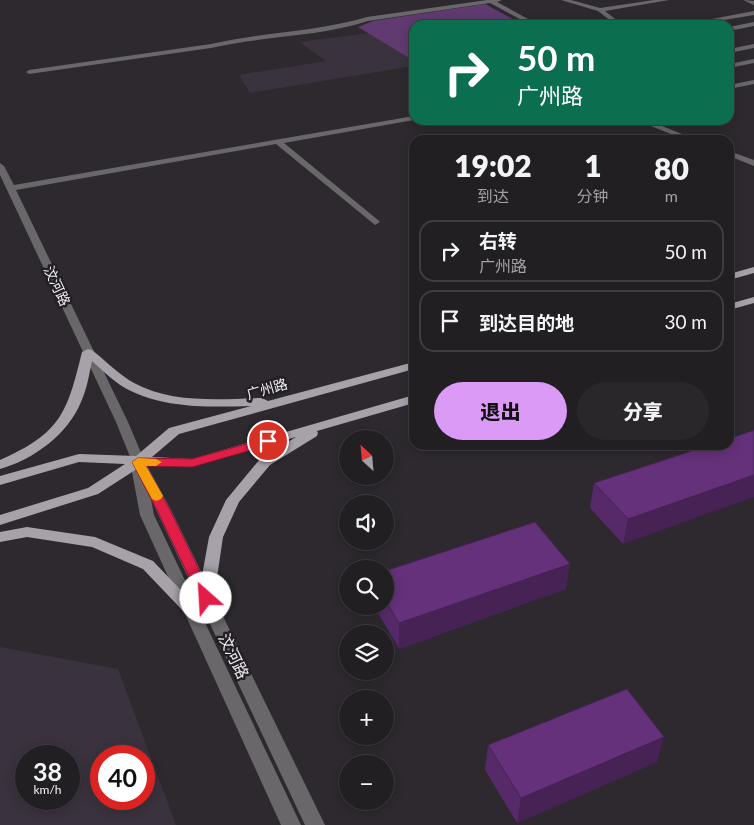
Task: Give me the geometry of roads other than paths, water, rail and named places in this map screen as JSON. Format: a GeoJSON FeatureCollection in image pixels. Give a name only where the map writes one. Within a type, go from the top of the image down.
{"type":"FeatureCollection","features":[{"type":"Feature","properties":{"kind":"main road"},"geometry":{"type":"LineString","coordinates":[[734,276],[754,270]]}},
{"type":"Feature","properties":{"kind":"main road"},"geometry":{"type":"LineString","coordinates":[[734,306],[754,300]]}},
{"type":"Feature","properties":{"kind":"main road"},"geometry":{"type":"LineString","coordinates":[[0,465],[18,458],[54,434],[75,402],[88,352],[130,385],[168,400],[216,404],[282,401]]}},
{"type":"Feature","properties":{"kind":"main road","name":"广州路"},"geometry":{"type":"LineString","coordinates":[[0,520],[93,491],[138,462],[174,431],[409,366]]}},
{"type":"Feature","properties":{"kind":"main road"},"geometry":{"type":"LineString","coordinates":[[0,481],[79,458],[192,463],[409,400]]}},
{"type":"Feature","properties":{"kind":"main road"},"geometry":{"type":"LineString","coordinates":[[206,598],[216,537],[233,500],[265,462],[325,425]]}},
{"type":"Feature","properties":{"kind":"main road"},"geometry":{"type":"LineString","coordinates":[[0,537],[27,532],[95,542],[148,565],[191,609]]}},
{"type":"Feature","properties":{"kind":"street"},"geometry":{"type":"LineString","coordinates":[[28,72],[349,25],[367,19],[499,0]]}},
{"type":"Feature","properties":{"kind":"street"},"geometry":{"type":"LineString","coordinates":[[564,0],[600,10],[613,20]]}},
{"type":"Feature","properties":{"kind":"street"},"geometry":{"type":"LineString","coordinates":[[600,10],[666,0]]}},
{"type":"Feature","properties":{"kind":"street"},"geometry":{"type":"LineString","coordinates":[[747,0],[754,3]]}},
{"type":"Feature","properties":{"kind":"street"},"geometry":{"type":"LineString","coordinates":[[490,1],[526,20]]}},
{"type":"Feature","properties":{"kind":"street"},"geometry":{"type":"LineString","coordinates":[[713,20],[754,13]]}},
{"type":"Feature","properties":{"kind":"street"},"geometry":{"type":"LineString","coordinates":[[734,28],[754,24]]}},
{"type":"Feature","properties":{"kind":"street"},"geometry":{"type":"LineString","coordinates":[[734,43],[746,48]]}},
{"type":"Feature","properties":{"kind":"street"},"geometry":{"type":"LineString","coordinates":[[734,50],[754,46]]}},
{"type":"Feature","properties":{"kind":"street"},"geometry":{"type":"LineString","coordinates":[[734,65],[754,61]]}},
{"type":"Feature","properties":{"kind":"street"},"geometry":{"type":"LineString","coordinates":[[734,86],[754,82]]}},
{"type":"Feature","properties":{"kind":"street"},"geometry":{"type":"LineString","coordinates":[[12,188],[409,119]]}},
{"type":"Feature","properties":{"kind":"street"},"geometry":{"type":"LineString","coordinates":[[653,125],[680,135]]}},
{"type":"Feature","properties":{"kind":"street"},"geometry":{"type":"LineString","coordinates":[[278,142],[375,222]]}},
{"type":"Feature","properties":{"kind":"street"},"geometry":{"type":"LineString","coordinates":[[734,155],[754,163]]}},
{"type":"Feature","properties":{"kind":"street","name":"汶河路"},"geometry":{"type":"LineString","coordinates":[[0,166],[122,422],[138,462],[164,510],[315,825]]}},
{"type":"Feature","properties":{"kind":"street","name":"汶河路"},"geometry":{"type":"LineString","coordinates":[[138,462],[147,515],[291,825]]}}]}
